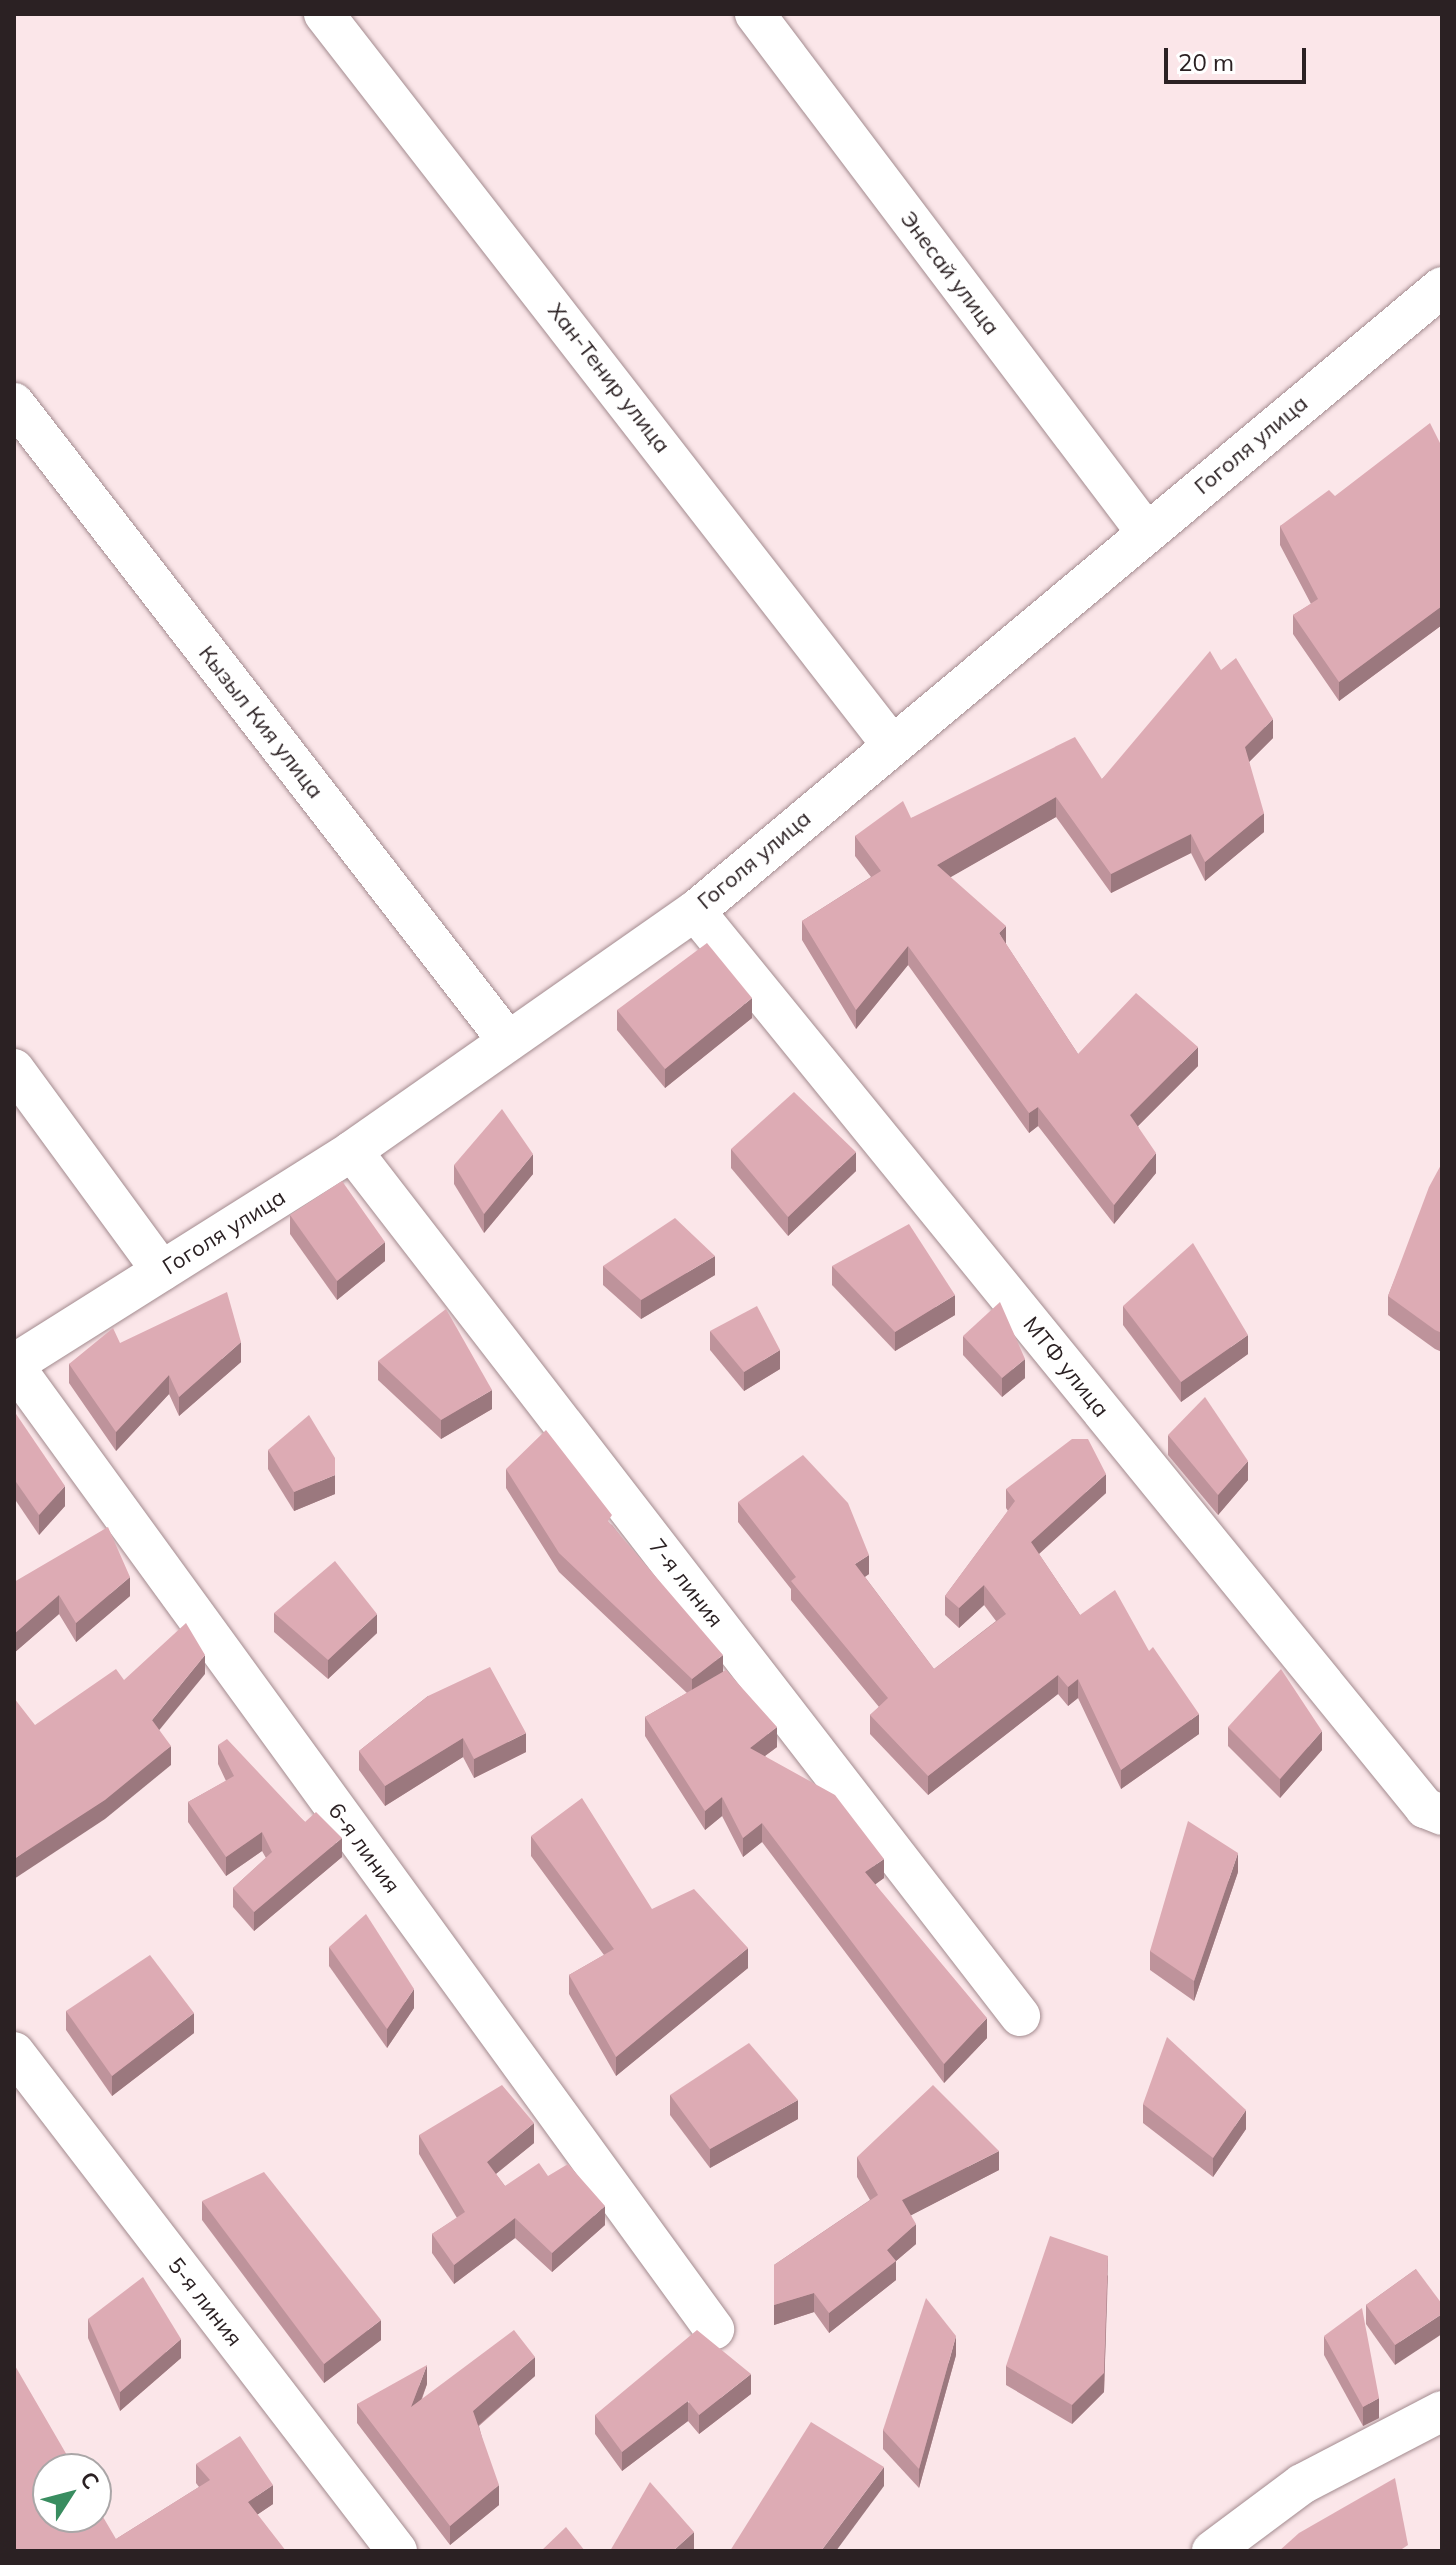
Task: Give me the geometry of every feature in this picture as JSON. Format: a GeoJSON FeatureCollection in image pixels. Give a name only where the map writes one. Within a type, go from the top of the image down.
{"type":"FeatureCollection","features":[{"type":"Feature","properties":{"kind":"street","name":"Хан-Тенир улица"},"geometry":{"type":"LineString","coordinates":[[324,14],[891,744]]}},
{"type":"Feature","properties":{"kind":"street","name":"Энесай улица"},"geometry":{"type":"LineString","coordinates":[[755,14],[1146,532]]}},
{"type":"Feature","properties":{"kind":"street","name":"Гоголя улица"},"geometry":{"type":"LineString","coordinates":[[14,1365],[352,1151],[695,911],[891,744],[1442,287]]}},
{"type":"Feature","properties":{"kind":"street","name":"Кызыл Кия улица"},"geometry":{"type":"LineString","coordinates":[[14,403],[508,1041]]}},
{"type":"Feature","properties":{"kind":"street","name":"МТФ улица"},"geometry":{"type":"LineString","coordinates":[[695,911],[1425,1808],[1442,1815]]}},
{"type":"Feature","properties":{"kind":"street"},"geometry":{"type":"LineString","coordinates":[[14,1069],[162,1271]]}},
{"type":"Feature","properties":{"kind":"street","name":"7-я линия"},"geometry":{"type":"LineString","coordinates":[[352,1151],[1020,2016]]}},
{"type":"Feature","properties":{"kind":"street","name":"6-я линия"},"geometry":{"type":"LineString","coordinates":[[14,1365],[714,2329]]}},
{"type":"Feature","properties":{"kind":"street","name":"5-я линия"},"geometry":{"type":"LineString","coordinates":[[14,2052],[397,2551]]}},
{"type":"Feature","properties":{"kind":"street"},"geometry":{"type":"LineString","coordinates":[[1212,2551],[1302,2484],[1442,2411]]}},
{"type":"Feature","properties":{"kind":"building"},"geometry":{"type":"Polygon","coordinates":[[[1430,423],[1442,447],[1442,606],[1339,682],[1293,615],[1318,599],[1280,526],[1329,490],[1335,496],[1430,423]]]}},
{"type":"Feature","properties":{"kind":"building"},"geometry":{"type":"Polygon","coordinates":[[[1210,651],[1221,670],[1236,658],[1273,719],[1245,747],[1264,813],[1205,862],[1191,834],[1111,874],[1056,797],[937,865],[1006,926],[999,933],[1078,1054],[1136,993],[1198,1047],[1130,1115],[1156,1153],[1114,1205],[1038,1107],[1029,1113],[908,946],[856,1010],[802,921],[881,871],[855,836],[903,801],[911,818],[1075,737],[1102,779],[1210,651]]]}},
{"type":"Feature","properties":{"kind":"building"},"geometry":{"type":"Polygon","coordinates":[[[707,943],[752,998],[665,1069],[617,1010],[707,943]]]}},
{"type":"Feature","properties":{"kind":"building"},"geometry":{"type":"Polygon","coordinates":[[[794,1092],[856,1152],[788,1217],[731,1149],[794,1092]]]}},
{"type":"Feature","properties":{"kind":"building"},"geometry":{"type":"Polygon","coordinates":[[[502,1109],[533,1154],[484,1214],[454,1165],[502,1109]]]}},
{"type":"Feature","properties":{"kind":"building"},"geometry":{"type":"Polygon","coordinates":[[[1442,1163],[1442,1333],[1388,1296],[1429,1187],[1442,1163]]]}},
{"type":"Feature","properties":{"kind":"building"},"geometry":{"type":"Polygon","coordinates":[[[342,1181],[385,1242],[337,1281],[290,1215],[342,1181]]]}},
{"type":"Feature","properties":{"kind":"building"},"geometry":{"type":"Polygon","coordinates":[[[675,1218],[715,1256],[641,1300],[603,1266],[675,1218]]]}},
{"type":"Feature","properties":{"kind":"building"},"geometry":{"type":"Polygon","coordinates":[[[909,1224],[955,1295],[895,1332],[832,1266],[909,1224]]]}},
{"type":"Feature","properties":{"kind":"building"},"geometry":{"type":"Polygon","coordinates":[[[1193,1243],[1248,1335],[1181,1382],[1123,1306],[1193,1243]]]}},
{"type":"Feature","properties":{"kind":"building"},"geometry":{"type":"Polygon","coordinates":[[[227,1292],[241,1342],[179,1397],[169,1375],[116,1432],[69,1364],[113,1328],[120,1343],[227,1292]]]}},
{"type":"Feature","properties":{"kind":"building"},"geometry":{"type":"Polygon","coordinates":[[[1000,1302],[1025,1359],[1002,1378],[963,1336],[1000,1302]]]}},
{"type":"Feature","properties":{"kind":"building"},"geometry":{"type":"Polygon","coordinates":[[[757,1306],[780,1350],[744,1372],[710,1331],[757,1306]]]}},
{"type":"Feature","properties":{"kind":"building"},"geometry":{"type":"Polygon","coordinates":[[[446,1309],[492,1390],[441,1420],[378,1361],[446,1309]]]}},
{"type":"Feature","properties":{"kind":"building"},"geometry":{"type":"Polygon","coordinates":[[[1205,1397],[1248,1461],[1218,1495],[1168,1435],[1205,1397]]]}},
{"type":"Feature","properties":{"kind":"building"},"geometry":{"type":"Polygon","coordinates":[[[14,1411],[65,1486],[39,1515],[14,1479],[14,1411]]]}},
{"type":"Feature","properties":{"kind":"building"},"geometry":{"type":"Polygon","coordinates":[[[309,1415],[335,1458],[335,1475],[294,1492],[268,1450],[309,1415]]]}},
{"type":"Feature","properties":{"kind":"building"},"geometry":{"type":"Polygon","coordinates":[[[546,1430],[612,1515],[608,1521],[723,1655],[692,1679],[559,1553],[506,1469],[546,1430]]]}},
{"type":"Feature","properties":{"kind":"building"},"geometry":{"type":"Polygon","coordinates":[[[1072,1439],[1088,1439],[1106,1474],[1031,1542],[1080,1615],[1115,1590],[1149,1651],[1153,1647],[1199,1714],[1121,1770],[1078,1679],[1068,1687],[1058,1675],[928,1776],[870,1715],[888,1698],[791,1581],[796,1577],[738,1502],[803,1455],[848,1503],[869,1555],[855,1564],[934,1669],[1006,1614],[984,1585],[959,1608],[945,1596],[1015,1501],[1006,1489],[1072,1439]]]}},
{"type":"Feature","properties":{"kind":"building"},"geometry":{"type":"Polygon","coordinates":[[[108,1527],[130,1577],[76,1623],[59,1595],[14,1634],[14,1582],[108,1527]]]}},
{"type":"Feature","properties":{"kind":"building"},"geometry":{"type":"Polygon","coordinates":[[[335,1561],[377,1614],[328,1660],[274,1613],[335,1561]]]}},
{"type":"Feature","properties":{"kind":"building"},"geometry":{"type":"Polygon","coordinates":[[[186,1623],[205,1655],[152,1720],[171,1746],[105,1800],[14,1859],[14,1698],[35,1725],[116,1669],[124,1680],[186,1623]]]}},
{"type":"Feature","properties":{"kind":"building"},"geometry":{"type":"Polygon","coordinates":[[[490,1667],[526,1733],[474,1759],[463,1738],[385,1786],[359,1751],[428,1696],[490,1667]]]}},
{"type":"Feature","properties":{"kind":"building"},"geometry":{"type":"Polygon","coordinates":[[[1281,1669],[1322,1731],[1280,1779],[1228,1727],[1281,1669]]]}},
{"type":"Feature","properties":{"kind":"building"},"geometry":{"type":"Polygon","coordinates":[[[726,1670],[777,1727],[750,1748],[835,1795],[884,1859],[865,1872],[987,2018],[944,2064],[762,1823],[743,1838],[722,1797],[705,1811],[645,1717],[726,1670]]]}},
{"type":"Feature","properties":{"kind":"building"},"geometry":{"type":"Polygon","coordinates":[[[227,1739],[305,1822],[316,1812],[342,1838],[254,1912],[233,1888],[272,1852],[262,1832],[226,1857],[188,1802],[234,1776],[218,1745],[227,1739]]]}},
{"type":"Feature","properties":{"kind":"building"},"geometry":{"type":"Polygon","coordinates":[[[582,1798],[652,1909],[694,1889],[748,1948],[616,2057],[569,1975],[614,1949],[531,1836],[582,1798]]]}},
{"type":"Feature","properties":{"kind":"building"},"geometry":{"type":"Polygon","coordinates":[[[1188,1821],[1238,1853],[1194,1981],[1150,1951],[1188,1821]]]}},
{"type":"Feature","properties":{"kind":"building"},"geometry":{"type":"Polygon","coordinates":[[[366,1914],[414,1989],[387,2029],[329,1947],[366,1914]]]}},
{"type":"Feature","properties":{"kind":"building"},"geometry":{"type":"Polygon","coordinates":[[[150,1955],[194,2013],[112,2076],[66,2011],[150,1955]]]}},
{"type":"Feature","properties":{"kind":"building"},"geometry":{"type":"Polygon","coordinates":[[[1167,2037],[1246,2110],[1213,2158],[1143,2104],[1167,2037]]]}},
{"type":"Feature","properties":{"kind":"building"},"geometry":{"type":"Polygon","coordinates":[[[749,2043],[798,2100],[710,2149],[670,2095],[749,2043]]]}},
{"type":"Feature","properties":{"kind":"building"},"geometry":{"type":"Polygon","coordinates":[[[502,2085],[534,2123],[487,2162],[505,2186],[539,2163],[548,2176],[568,2164],[605,2206],[552,2253],[515,2218],[454,2265],[432,2234],[465,2212],[419,2135],[502,2085]]]}},
{"type":"Feature","properties":{"kind":"building"},"geometry":{"type":"Polygon","coordinates":[[[933,2085],[999,2151],[902,2200],[916,2224],[887,2250],[896,2261],[829,2313],[814,2293],[774,2305],[774,2265],[878,2195],[857,2157],[933,2085]]]}},
{"type":"Feature","properties":{"kind":"building"},"geometry":{"type":"Polygon","coordinates":[[[264,2172],[381,2320],[324,2364],[202,2201],[264,2172]]]}},
{"type":"Feature","properties":{"kind":"building"},"geometry":{"type":"Polygon","coordinates":[[[1050,2236],[1108,2256],[1104,2373],[1072,2405],[1006,2366],[1050,2236]]]}},
{"type":"Feature","properties":{"kind":"building"},"geometry":{"type":"Polygon","coordinates":[[[1416,2269],[1442,2304],[1442,2314],[1395,2345],[1366,2305],[1416,2269]]]}},
{"type":"Feature","properties":{"kind":"building"},"geometry":{"type":"Polygon","coordinates":[[[143,2277],[181,2339],[120,2392],[88,2319],[143,2277]]]}},
{"type":"Feature","properties":{"kind":"building"},"geometry":{"type":"Polygon","coordinates":[[[926,2298],[956,2336],[919,2469],[883,2430],[926,2298]]]}},
{"type":"Feature","properties":{"kind":"building"},"geometry":{"type":"Polygon","coordinates":[[[1362,2308],[1379,2398],[1363,2407],[1324,2336],[1362,2308]]]}},
{"type":"Feature","properties":{"kind":"building"},"geometry":{"type":"Polygon","coordinates":[[[514,2330],[535,2357],[473,2411],[499,2485],[450,2526],[357,2404],[427,2365],[411,2407],[514,2330]]]}},
{"type":"Feature","properties":{"kind":"building"},"geometry":{"type":"Polygon","coordinates":[[[697,2330],[751,2374],[699,2415],[688,2401],[622,2452],[595,2415],[697,2330]]]}},
{"type":"Feature","properties":{"kind":"building"},"geometry":{"type":"Polygon","coordinates":[[[14,2364],[66,2453],[32,2453],[32,2533],[112,2532],[116,2539],[210,2480],[196,2464],[240,2436],[273,2485],[248,2502],[286,2551],[14,2551],[14,2364]]]}},
{"type":"Feature","properties":{"kind":"building"},"geometry":{"type":"Polygon","coordinates":[[[811,2422],[884,2467],[821,2551],[730,2551],[811,2422]]]}},
{"type":"Feature","properties":{"kind":"building"},"geometry":{"type":"Polygon","coordinates":[[[1395,2478],[1408,2545],[1399,2551],[1279,2551],[1299,2533],[1395,2478]]]}},
{"type":"Feature","properties":{"kind":"building"},"geometry":{"type":"Polygon","coordinates":[[[650,2482],[694,2532],[673,2551],[610,2551],[650,2482]]]}},
{"type":"Feature","properties":{"kind":"building"},"geometry":{"type":"Polygon","coordinates":[[[566,2527],[585,2551],[541,2551],[566,2527]]]}}]}
